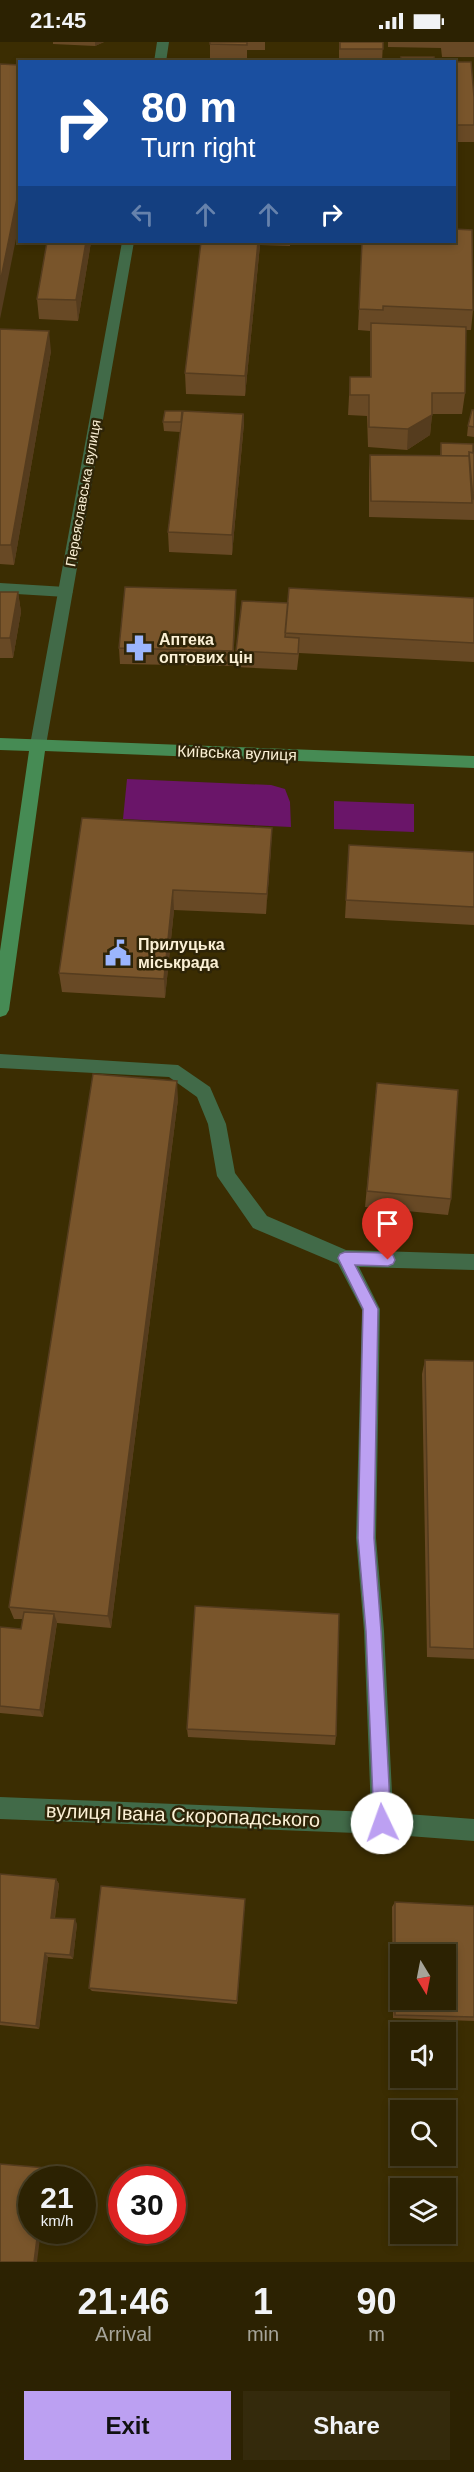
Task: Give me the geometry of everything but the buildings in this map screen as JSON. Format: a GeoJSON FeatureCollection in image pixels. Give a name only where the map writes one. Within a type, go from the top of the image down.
{"type":"FeatureCollection","features":[{"type":"Feature","properties":{"kind":"main road","name":"Київська вулиця"},"geometry":{"type":"LineString","coordinates":[[0,744],[474,762]]}},
{"type":"Feature","properties":{"kind":"main road"},"geometry":{"type":"LineString","coordinates":[[0,1010],[38,745]]}},
{"type":"Feature","properties":{"kind":"street"},"geometry":{"type":"LineString","coordinates":[[160,60],[163,42]]}},
{"type":"Feature","properties":{"kind":"street","name":"Переяславська вулиця"},"geometry":{"type":"LineString","coordinates":[[38,745],[128,243]]}},
{"type":"Feature","properties":{"kind":"street"},"geometry":{"type":"LineString","coordinates":[[0,1061],[172,1071],[204,1092],[217,1124],[226,1176],[260,1222],[345,1258],[474,1262]]}},
{"type":"Feature","properties":{"kind":"street"},"geometry":{"type":"LineString","coordinates":[[345,1258],[370,1309],[366,1538],[374,1631],[382,1823]]}},
{"type":"Feature","properties":{"kind":"street","name":"вулиця Івана Скоропадського"},"geometry":{"type":"LineString","coordinates":[[0,1808],[382,1823],[474,1830]]}},
{"type":"Feature","properties":{"kind":"lane"},"geometry":{"type":"LineString","coordinates":[[0,588],[66,592]]}},
{"type":"Feature","properties":{"kind":"shaded area"},"geometry":{"type":"Polygon","coordinates":[[[127,779],[271,785],[285,789],[290,802],[291,827],[123,819],[127,779]]]}},
{"type":"Feature","properties":{"kind":"shaded area"},"geometry":{"type":"Polygon","coordinates":[[[334,801],[414,804],[414,832],[334,829],[334,801]]]}},
{"type":"Feature","properties":{"kind":"place","name":"Аптека оптових цін"},"geometry":{"type":"Point","coordinates":[139,648]}},
{"type":"Feature","properties":{"kind":"place","name":"Прилуцька міськрада"},"geometry":{"type":"Point","coordinates":[118,953]}},
{"type":"Feature","properties":{"kind":"route"},"geometry":{"type":"LineString","coordinates":[[382,1823],[374,1631],[366,1538],[370,1309],[345,1258],[388,1260]]}}]}
